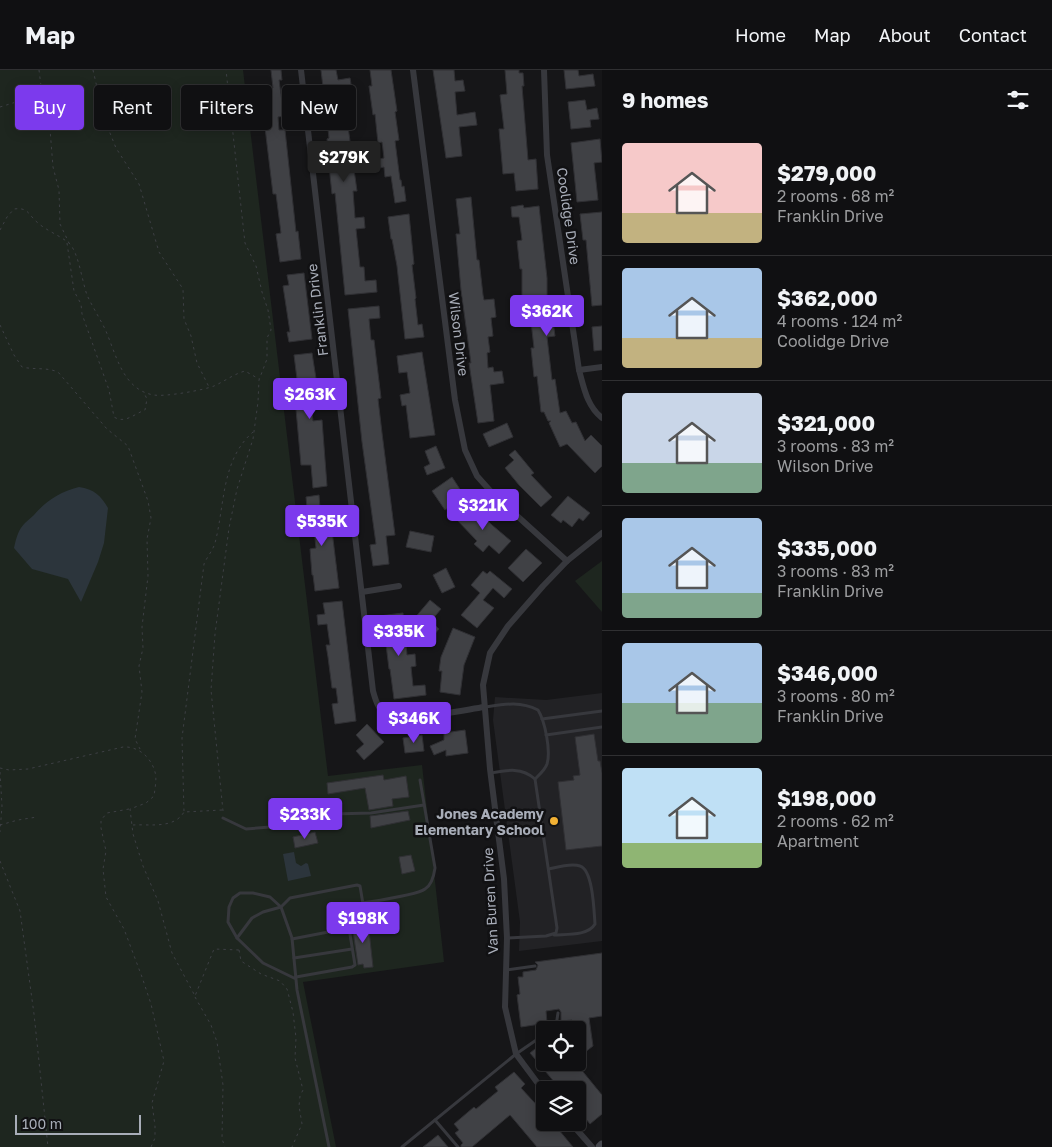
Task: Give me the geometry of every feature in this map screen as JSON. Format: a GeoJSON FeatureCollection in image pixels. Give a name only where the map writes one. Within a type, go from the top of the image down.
{"type":"FeatureCollection","features":[{"type":"Feature","properties":{"kind":"street","name":"Franklin Drive"},"geometry":{"type":"LineString","coordinates":[[301,70],[373,691],[376,703],[381,710],[390,716],[405,718],[484,707]]}},
{"type":"Feature","properties":{"kind":"street","name":"Wilson Drive"},"geometry":{"type":"LineString","coordinates":[[414,70],[455,400],[465,450],[478,476],[494,494],[567,561]]}},
{"type":"Feature","properties":{"kind":"street","name":"Coolidge Drive"},"geometry":{"type":"LineString","coordinates":[[544,70],[547,155],[579,370],[589,401],[594,411],[602,418]]}},
{"type":"Feature","properties":{"kind":"street"},"geometry":{"type":"LineString","coordinates":[[579,370],[602,367]]}},
{"type":"Feature","properties":{"kind":"street","name":"Van Buren Drive"},"geometry":{"type":"LineString","coordinates":[[536,1081],[516,1054],[505,1007],[507,938],[504,879],[482,685],[490,653],[508,626],[567,561],[602,533]]}},
{"type":"Feature","properties":{"kind":"street"},"geometry":{"type":"LineString","coordinates":[[362,592],[399,586]]}},
{"type":"Feature","properties":{"kind":"street"},"geometry":{"type":"LineString","coordinates":[[578,1131],[592,1147]]}},
{"type":"Feature","properties":{"kind":"lane"},"geometry":{"type":"LineString","coordinates":[[484,707],[517,703],[528,705],[538,710],[546,736],[547,763],[535,779]]}},
{"type":"Feature","properties":{"kind":"lane"},"geometry":{"type":"LineString","coordinates":[[542,719],[602,711]]}},
{"type":"Feature","properties":{"kind":"lane"},"geometry":{"type":"LineString","coordinates":[[546,736],[602,727]]}},
{"type":"Feature","properties":{"kind":"lane"},"geometry":{"type":"LineString","coordinates":[[491,773],[512,770],[528,772],[535,779],[557,928],[556,933],[547,936]]}},
{"type":"Feature","properties":{"kind":"lane"},"geometry":{"type":"LineString","coordinates":[[363,903],[408,895],[426,889],[433,878],[435,868],[420,780]]}},
{"type":"Feature","properties":{"kind":"lane"},"geometry":{"type":"LineString","coordinates":[[223,818],[246,829],[333,814],[371,813],[424,804]]}},
{"type":"Feature","properties":{"kind":"lane"},"geometry":{"type":"LineString","coordinates":[[507,938],[586,932],[592,929],[595,924],[589,876],[584,868],[578,865],[548,869]]}},
{"type":"Feature","properties":{"kind":"lane"},"geometry":{"type":"LineString","coordinates":[[237,938],[252,918],[281,907],[290,898],[360,886],[364,910],[348,922],[354,965],[352,967],[296,978],[264,963],[237,938],[228,922],[228,907],[233,898],[240,893],[253,893],[270,897],[281,907],[292,939],[296,978],[329,1147]]}},
{"type":"Feature","properties":{"kind":"lane"},"geometry":{"type":"LineString","coordinates":[[292,939],[349,928]]}},
{"type":"Feature","properties":{"kind":"lane"},"geometry":{"type":"LineString","coordinates":[[294,958],[352,949]]}},
{"type":"Feature","properties":{"kind":"lane"},"geometry":{"type":"LineString","coordinates":[[506,970],[535,966]]}},
{"type":"Feature","properties":{"kind":"lane"},"geometry":{"type":"LineString","coordinates":[[557,1021],[558,1013]]}},
{"type":"Feature","properties":{"kind":"lane"},"geometry":{"type":"LineString","coordinates":[[402,1147],[516,1054],[536,1040]]}},
{"type":"Feature","properties":{"kind":"lane"},"geometry":{"type":"LineString","coordinates":[[435,1120],[458,1147]]}},
{"type":"Feature","properties":{"kind":"path"},"geometry":{"type":"LineString","coordinates":[[39,70],[41,85]]}},
{"type":"Feature","properties":{"kind":"path"},"geometry":{"type":"LineString","coordinates":[[93,70],[104,118],[128,169],[139,184],[159,252],[183,289],[184,320],[191,336],[196,362],[209,388]]}},
{"type":"Feature","properties":{"kind":"path"},"geometry":{"type":"LineString","coordinates":[[223,818],[210,690],[215,634],[229,528],[237,488],[254,430],[259,396],[259,380],[267,359],[267,338],[271,330],[256,266],[245,243],[226,70]]}},
{"type":"Feature","properties":{"kind":"path"},"geometry":{"type":"LineString","coordinates":[[0,107],[15,102]]}},
{"type":"Feature","properties":{"kind":"path"},"geometry":{"type":"LineString","coordinates":[[50,130],[53,167],[59,190],[60,224],[76,258],[88,296],[105,329],[115,356],[129,381],[143,392],[155,396],[209,388],[239,373],[245,372],[259,380]]}},
{"type":"Feature","properties":{"kind":"path"},"geometry":{"type":"LineString","coordinates":[[0,230],[14,209],[22,208],[30,213],[36,222],[69,244]]}},
{"type":"Feature","properties":{"kind":"path"},"geometry":{"type":"LineString","coordinates":[[66,242],[74,291],[81,304],[82,314],[109,390],[114,416],[118,419],[126,420],[144,410],[147,399],[143,392]]}},
{"type":"Feature","properties":{"kind":"path"},"geometry":{"type":"LineString","coordinates":[[0,325],[14,355],[22,367],[50,369],[58,372],[107,429],[128,446],[148,500],[151,518],[147,539],[148,576],[142,626],[143,648],[139,666],[142,692],[136,739],[140,750]]}},
{"type":"Feature","properties":{"kind":"path"},"geometry":{"type":"LineString","coordinates":[[132,824],[165,824],[179,819],[184,812],[182,738],[204,564],[214,546],[225,484],[232,463],[244,440],[254,430]]}},
{"type":"Feature","properties":{"kind":"path"},"geometry":{"type":"LineString","coordinates":[[0,768],[9,770],[28,769],[128,746],[140,750],[146,755],[155,772],[154,796],[130,809],[107,813],[101,820],[106,851],[103,869],[106,897],[124,929],[142,977],[164,1061],[152,1103],[155,1138],[151,1147]]}},
{"type":"Feature","properties":{"kind":"path"},"geometry":{"type":"LineString","coordinates":[[0,772],[0,832]]}},
{"type":"Feature","properties":{"kind":"path"},"geometry":{"type":"LineString","coordinates":[[130,809],[133,834],[158,901],[172,953],[211,1025],[217,1042],[223,1085],[222,1139],[225,1147]]}},
{"type":"Feature","properties":{"kind":"path"},"geometry":{"type":"LineString","coordinates":[[184,812],[222,810]]}},
{"type":"Feature","properties":{"kind":"path"},"geometry":{"type":"LineString","coordinates":[[1,825],[37,817]]}},
{"type":"Feature","properties":{"kind":"path"},"geometry":{"type":"LineString","coordinates":[[0,861],[20,911],[48,1147]]}},
{"type":"Feature","properties":{"kind":"path"},"geometry":{"type":"LineString","coordinates":[[237,938],[241,961],[261,974],[280,981],[287,989],[294,1012],[295,1058],[303,1090],[299,1106],[302,1124],[292,1147]]}},
{"type":"Feature","properties":{"kind":"path"},"geometry":{"type":"LineString","coordinates":[[195,996],[214,949],[239,950]]}},
{"type":"Feature","properties":{"kind":"shaded area"},"geometry":{"type":"Polygon","coordinates":[[[0,70],[243,70],[245,85],[181,85],[181,130],[250,130],[328,776],[422,765],[444,962],[303,982],[336,1147],[0,1147],[0,70]]]}},
{"type":"Feature","properties":{"kind":"shaded area"},"geometry":{"type":"Polygon","coordinates":[[[79,487],[89,489],[96,494],[108,508],[104,543],[81,602],[68,579],[32,569],[14,548],[23,526],[44,505],[54,497],[79,487]]]}},
{"type":"Feature","properties":{"kind":"shaded area"},"geometry":{"type":"Polygon","coordinates":[[[602,561],[602,612],[575,581],[602,561]]]}},
{"type":"Feature","properties":{"kind":"shaded area","name":"Jones Academy Elementary School"},"geometry":{"type":"Polygon","coordinates":[[[602,693],[602,941],[519,951],[520,922],[493,720],[495,697],[546,700],[602,693]]]}},
{"type":"Feature","properties":{"kind":"shaded area"},"geometry":{"type":"Polygon","coordinates":[[[294,852],[296,863],[301,866],[306,863],[308,864],[311,876],[288,881],[283,854],[294,852]]]}},
{"type":"Feature","properties":{"kind":"building"},"geometry":{"type":"Polygon","coordinates":[[[271,70],[281,70],[282,80],[279,80],[282,116],[278,117],[279,130],[285,130],[296,232],[298,231],[301,259],[280,262],[276,234],[281,233],[276,194],[273,194],[265,130],[272,130],[273,88],[271,70]]]}},
{"type":"Feature","properties":{"kind":"building"},"geometry":{"type":"Polygon","coordinates":[[[321,70],[336,70],[338,80],[350,78],[351,85],[323,85],[321,70]]]}},
{"type":"Feature","properties":{"kind":"building"},"geometry":{"type":"Polygon","coordinates":[[[370,70],[391,70],[399,140],[395,141],[400,180],[402,187],[404,186],[406,201],[395,203],[391,176],[385,177],[384,167],[380,168],[379,159],[384,158],[382,142],[378,143],[375,114],[373,115],[369,86],[372,86],[370,70]]]}},
{"type":"Feature","properties":{"kind":"building"},"geometry":{"type":"Polygon","coordinates":[[[433,70],[454,70],[455,81],[463,80],[465,91],[455,92],[457,115],[475,112],[477,125],[459,127],[462,156],[446,158],[433,70]]]}},
{"type":"Feature","properties":{"kind":"building"},"geometry":{"type":"Polygon","coordinates":[[[505,70],[519,70],[519,73],[523,73],[524,86],[522,86],[528,160],[536,159],[538,189],[516,191],[514,173],[503,174],[499,129],[504,129],[500,95],[507,94],[505,70]]]}},
{"type":"Feature","properties":{"kind":"building"},"geometry":{"type":"Polygon","coordinates":[[[564,70],[578,70],[579,76],[593,74],[595,86],[566,89],[564,70]]]}},
{"type":"Feature","properties":{"kind":"building"},"geometry":{"type":"Polygon","coordinates":[[[585,100],[587,110],[597,108],[599,119],[590,120],[591,127],[571,129],[568,102],[585,100]]]}},
{"type":"Feature","properties":{"kind":"building"},"geometry":{"type":"Polygon","coordinates":[[[328,130],[348,130],[357,191],[353,191],[355,218],[364,217],[365,228],[356,229],[360,267],[364,267],[365,281],[376,280],[377,292],[345,295],[335,193],[332,194],[329,166],[327,139],[329,138],[328,130]]]}},
{"type":"Feature","properties":{"kind":"building"},"geometry":{"type":"Polygon","coordinates":[[[600,139],[602,162],[594,163],[598,200],[577,202],[571,143],[600,139]]]}},
{"type":"Feature","properties":{"kind":"building"},"geometry":{"type":"Polygon","coordinates":[[[471,197],[477,260],[479,260],[484,300],[494,299],[496,317],[491,318],[493,336],[488,337],[490,352],[487,353],[488,368],[493,367],[494,372],[502,371],[504,383],[490,385],[494,421],[478,423],[469,363],[471,363],[461,290],[456,234],[460,234],[456,199],[471,197]]]}},
{"type":"Feature","properties":{"kind":"building"},"geometry":{"type":"Polygon","coordinates":[[[523,205],[524,208],[539,206],[547,278],[547,307],[551,306],[555,336],[547,337],[552,380],[555,379],[560,413],[566,411],[572,423],[576,422],[585,441],[591,435],[602,446],[602,466],[595,473],[567,444],[560,447],[549,423],[551,421],[548,421],[544,412],[541,412],[537,376],[534,377],[531,348],[534,348],[529,304],[522,304],[522,269],[520,269],[517,241],[522,240],[519,217],[512,217],[511,207],[523,205]]]}},
{"type":"Feature","properties":{"kind":"building"},"geometry":{"type":"Polygon","coordinates":[[[602,212],[602,305],[592,306],[586,240],[583,240],[580,214],[602,212]]]}},
{"type":"Feature","properties":{"kind":"building"},"geometry":{"type":"Polygon","coordinates":[[[409,214],[418,325],[422,324],[424,337],[405,339],[397,266],[388,217],[409,214]]]}},
{"type":"Feature","properties":{"kind":"building"},"geometry":{"type":"Polygon","coordinates":[[[304,273],[312,339],[289,342],[287,332],[290,332],[283,286],[289,285],[287,275],[304,273]]]}},
{"type":"Feature","properties":{"kind":"building"},"geometry":{"type":"Polygon","coordinates":[[[379,306],[380,318],[369,319],[371,340],[374,340],[381,398],[378,399],[395,535],[386,536],[389,564],[373,566],[370,545],[376,544],[362,442],[348,309],[379,306]]]}},
{"type":"Feature","properties":{"kind":"building"},"geometry":{"type":"Polygon","coordinates":[[[602,326],[602,350],[594,351],[592,327],[602,326]]]}},
{"type":"Feature","properties":{"kind":"building"},"geometry":{"type":"Polygon","coordinates":[[[422,352],[435,435],[410,438],[406,405],[402,406],[400,395],[410,393],[407,372],[399,373],[397,356],[422,352]]]}},
{"type":"Feature","properties":{"kind":"building"},"geometry":{"type":"Polygon","coordinates":[[[312,353],[320,404],[311,405],[313,421],[322,420],[327,486],[313,488],[311,465],[301,465],[294,387],[298,387],[294,355],[312,353]]]}},
{"type":"Feature","properties":{"kind":"building"},"geometry":{"type":"Polygon","coordinates":[[[507,423],[513,437],[489,447],[483,434],[507,423]]]}},
{"type":"Feature","properties":{"kind":"building"},"geometry":{"type":"Polygon","coordinates":[[[436,446],[445,468],[427,475],[424,467],[430,464],[425,451],[436,446]]]}},
{"type":"Feature","properties":{"kind":"building"},"geometry":{"type":"Polygon","coordinates":[[[515,450],[534,473],[531,475],[552,497],[541,507],[505,468],[514,460],[509,455],[515,450]]]}},
{"type":"Feature","properties":{"kind":"building"},"geometry":{"type":"Polygon","coordinates":[[[452,477],[465,497],[445,510],[432,491],[452,477]]]}},
{"type":"Feature","properties":{"kind":"building"},"geometry":{"type":"Polygon","coordinates":[[[319,495],[320,508],[329,506],[339,588],[315,591],[310,549],[316,548],[313,520],[308,520],[306,497],[319,495]]]}},
{"type":"Feature","properties":{"kind":"building"},"geometry":{"type":"Polygon","coordinates":[[[568,496],[590,513],[583,521],[579,518],[572,527],[563,520],[561,523],[551,515],[568,496]]]}},
{"type":"Feature","properties":{"kind":"building"},"geometry":{"type":"Polygon","coordinates":[[[471,504],[511,541],[499,554],[489,545],[483,552],[474,544],[477,541],[456,519],[471,504]]]}},
{"type":"Feature","properties":{"kind":"building"},"geometry":{"type":"Polygon","coordinates":[[[410,531],[434,536],[431,552],[406,547],[410,531]]]}},
{"type":"Feature","properties":{"kind":"building"},"geometry":{"type":"Polygon","coordinates":[[[526,549],[542,563],[523,582],[508,568],[526,549]]]}},
{"type":"Feature","properties":{"kind":"building"},"geometry":{"type":"Polygon","coordinates":[[[446,568],[455,587],[442,593],[433,575],[446,568]]]}},
{"type":"Feature","properties":{"kind":"building"},"geometry":{"type":"Polygon","coordinates":[[[483,571],[487,574],[490,571],[512,589],[504,598],[493,588],[483,600],[494,608],[477,628],[461,615],[480,593],[471,585],[483,571]]]}},
{"type":"Feature","properties":{"kind":"building"},"geometry":{"type":"Polygon","coordinates":[[[430,600],[441,609],[431,621],[439,629],[432,637],[413,620],[430,600]]]}},
{"type":"Feature","properties":{"kind":"building"},"geometry":{"type":"Polygon","coordinates":[[[342,601],[356,721],[335,724],[332,704],[338,703],[336,688],[332,688],[326,645],[330,645],[327,624],[318,625],[317,615],[325,614],[323,603],[342,601]]]}},
{"type":"Feature","properties":{"kind":"building"},"geometry":{"type":"Polygon","coordinates":[[[403,613],[407,655],[415,654],[416,666],[411,667],[413,686],[425,685],[426,695],[394,699],[385,636],[381,636],[379,616],[403,613]]]}},
{"type":"Feature","properties":{"kind":"building"},"geometry":{"type":"Polygon","coordinates":[[[453,628],[475,637],[464,665],[460,695],[440,692],[442,671],[439,671],[441,657],[453,628]]]}},
{"type":"Feature","properties":{"kind":"building"},"geometry":{"type":"Polygon","coordinates":[[[367,724],[384,742],[364,760],[356,751],[364,744],[356,735],[367,724]]]}},
{"type":"Feature","properties":{"kind":"building"},"geometry":{"type":"Polygon","coordinates":[[[465,730],[468,753],[446,756],[446,750],[434,755],[430,746],[444,740],[444,733],[465,730]]]}},
{"type":"Feature","properties":{"kind":"building"},"geometry":{"type":"Polygon","coordinates":[[[594,734],[598,761],[600,761],[602,773],[602,846],[566,850],[558,782],[574,780],[573,776],[580,775],[575,737],[594,734]]]}},
{"type":"Feature","properties":{"kind":"building"},"geometry":{"type":"Polygon","coordinates":[[[422,735],[424,751],[405,753],[403,738],[422,735]]]}},
{"type":"Feature","properties":{"kind":"building"},"geometry":{"type":"Polygon","coordinates":[[[383,775],[384,780],[406,776],[409,797],[392,799],[393,806],[369,810],[365,788],[328,794],[327,783],[383,775]]]}},
{"type":"Feature","properties":{"kind":"building"},"geometry":{"type":"Polygon","coordinates":[[[408,811],[410,820],[371,828],[370,816],[408,811]]]}},
{"type":"Feature","properties":{"kind":"building"},"geometry":{"type":"Polygon","coordinates":[[[315,832],[318,843],[295,848],[293,837],[315,832]]]}},
{"type":"Feature","properties":{"kind":"building"},"geometry":{"type":"Polygon","coordinates":[[[411,855],[415,871],[402,874],[399,857],[411,855]]]}},
{"type":"Feature","properties":{"kind":"building"},"geometry":{"type":"Polygon","coordinates":[[[368,921],[373,967],[364,968],[363,964],[358,965],[352,924],[368,921]]]}},
{"type":"Feature","properties":{"kind":"building"},"geometry":{"type":"Polygon","coordinates":[[[602,953],[602,1016],[589,1018],[593,1046],[586,1051],[586,1021],[561,1021],[559,1009],[546,1011],[547,1021],[536,1021],[536,1025],[521,1027],[517,995],[520,994],[518,977],[523,977],[523,972],[536,970],[538,965],[535,962],[602,953]]]}},
{"type":"Feature","properties":{"kind":"building"},"geometry":{"type":"Polygon","coordinates":[[[536,1048],[536,1060],[530,1053],[536,1048]]]}},
{"type":"Feature","properties":{"kind":"building"},"geometry":{"type":"Polygon","coordinates":[[[545,1071],[582,1071],[602,1095],[602,1114],[590,1124],[586,1119],[586,1081],[553,1081],[545,1071]]]}},
{"type":"Feature","properties":{"kind":"building"},"geometry":{"type":"Polygon","coordinates":[[[514,1072],[525,1084],[521,1088],[536,1104],[536,1131],[560,1131],[573,1147],[537,1147],[510,1115],[472,1147],[461,1147],[463,1143],[455,1133],[459,1130],[454,1124],[474,1107],[476,1109],[498,1091],[495,1087],[514,1072]]]}},
{"type":"Feature","properties":{"kind":"building"},"geometry":{"type":"Polygon","coordinates":[[[438,1135],[448,1147],[423,1147],[438,1135]]]}},
{"type":"Feature","properties":{"kind":"place","name":"Jones Academy Elementary School"},"geometry":{"type":"Point","coordinates":[554,821]}}]}
